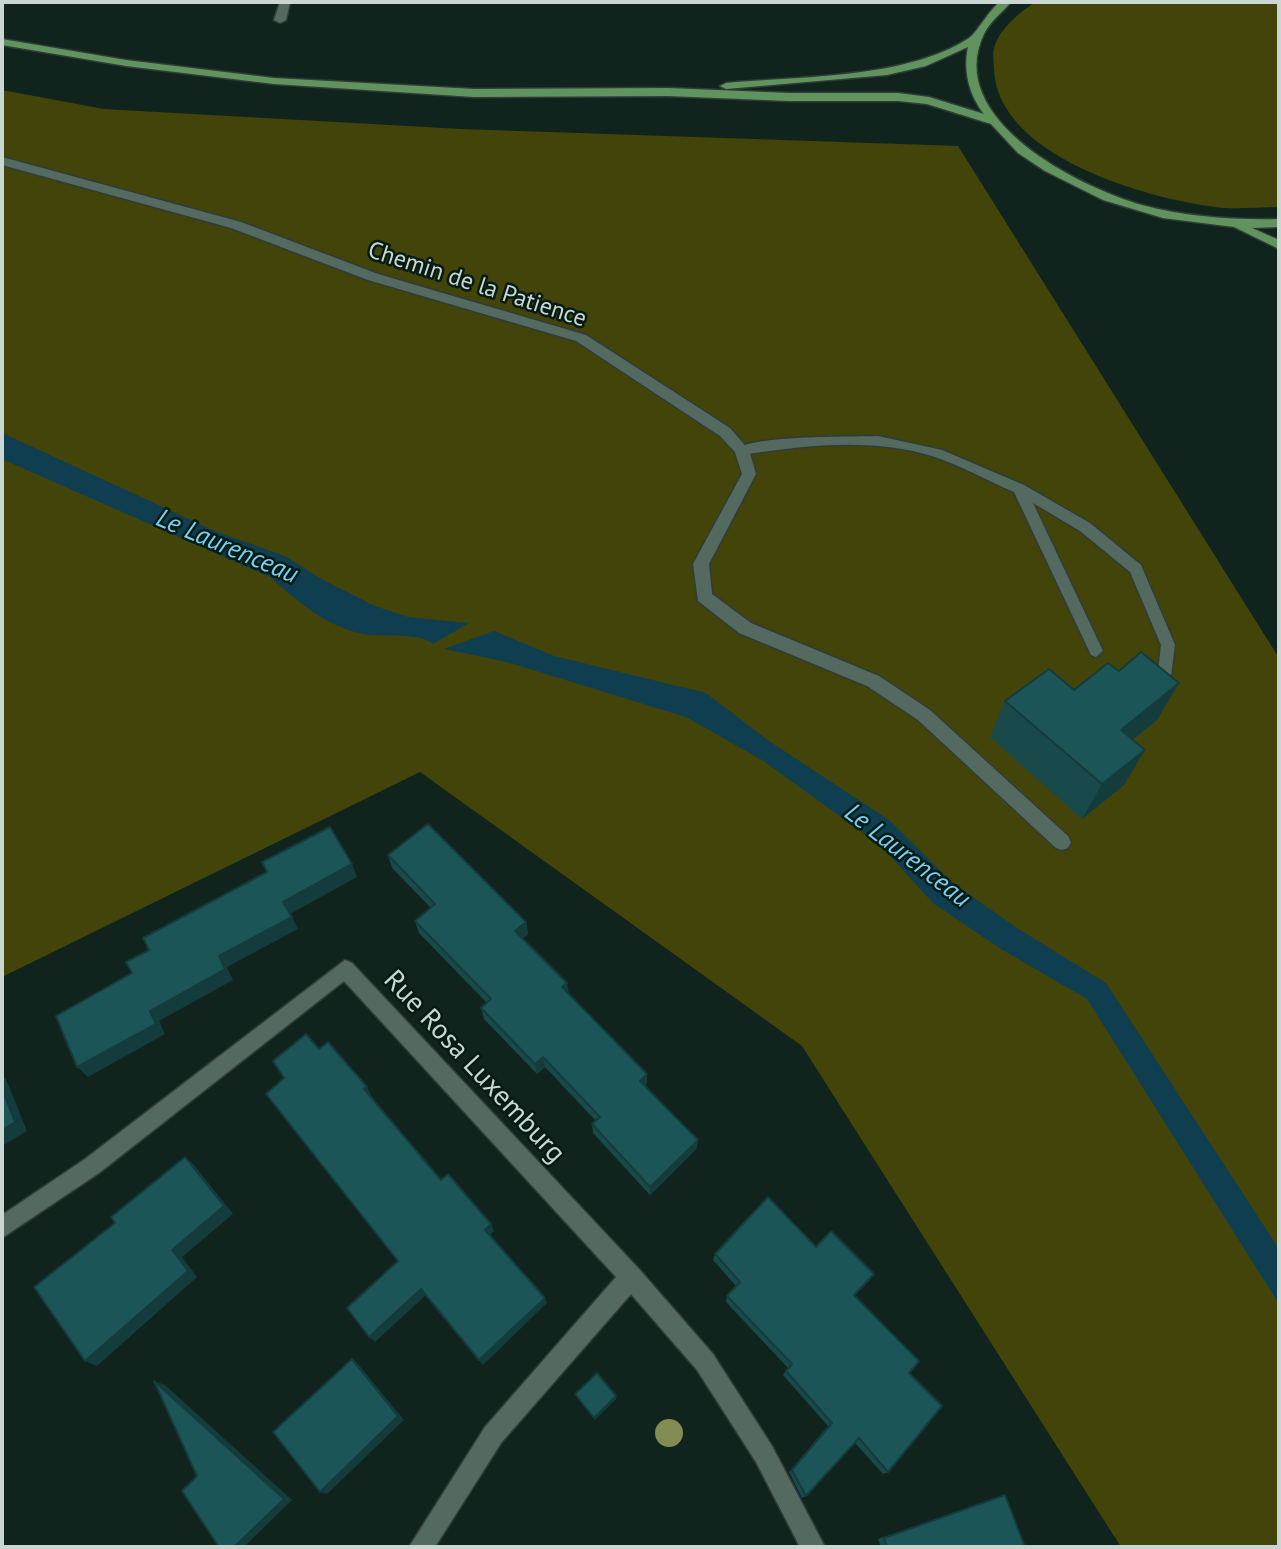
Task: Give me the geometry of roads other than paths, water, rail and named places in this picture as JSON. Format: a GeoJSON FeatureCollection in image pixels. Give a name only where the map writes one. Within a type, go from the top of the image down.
{"type":"FeatureCollection","features":[{"type":"Feature","properties":{"kind":"main road"},"geometry":{"type":"LineString","coordinates":[[1006,2],[993,11],[974,40],[970,65],[976,93],[992,121],[1032,159],[1090,191],[1161,214],[1237,225],[1279,223]]}},
{"type":"Feature","properties":{"kind":"main road"},"geometry":{"type":"LineString","coordinates":[[668,92],[887,72],[922,64],[974,40]]}},
{"type":"Feature","properties":{"kind":"main road"},"geometry":{"type":"LineString","coordinates":[[2,42],[126,63],[308,83],[474,93],[668,92],[789,97],[898,97],[929,101],[992,121]]}},
{"type":"Feature","properties":{"kind":"main road"},"geometry":{"type":"LineString","coordinates":[[1237,225],[1279,245]]}},
{"type":"Feature","properties":{"kind":"street"},"geometry":{"type":"LineString","coordinates":[[280,20],[285,2]]}},
{"type":"Feature","properties":{"kind":"street","name":"Chemin de la Patience"},"geometry":{"type":"LineString","coordinates":[[2,161],[236,225],[373,277],[581,338],[725,432],[742,450]]}},
{"type":"Feature","properties":{"kind":"street"},"geometry":{"type":"LineString","coordinates":[[742,450],[749,474],[701,565],[704,597],[745,628],[873,681],[925,715],[1062,842]]}},
{"type":"Feature","properties":{"kind":"street","name":"Rue Rosa Luxemburg"},"geometry":{"type":"LineString","coordinates":[[2,1227],[92,1166],[345,969],[631,1277],[705,1362],[764,1454],[813,1547]]}},
{"type":"Feature","properties":{"kind":"street"},"geometry":{"type":"LineString","coordinates":[[421,1547],[493,1435],[631,1277]]}},
{"type":"Feature","properties":{"kind":"lane"},"geometry":{"type":"LineString","coordinates":[[742,450],[789,443],[878,441],[937,453],[1019,489],[1085,527],[1136,569],[1168,645],[1164,688]]}},
{"type":"Feature","properties":{"kind":"lane"},"geometry":{"type":"LineString","coordinates":[[1019,489],[1097,652]]}},
{"type":"Feature","properties":{"kind":"water","name":"Le Laurenceau"},"geometry":{"type":"Polygon","coordinates":[[[2,433],[217,532],[285,556],[323,580],[375,606],[408,617],[469,623],[433,644],[409,636],[364,634],[337,626],[313,612],[270,577],[2,459],[2,433]]]}},
{"type":"Feature","properties":{"kind":"water","name":"Le Laurenceau"},"geometry":{"type":"Polygon","coordinates":[[[494,631],[554,656],[706,693],[769,741],[889,820],[954,884],[1017,928],[1106,983],[1279,1249],[1279,1304],[1087,999],[1001,949],[933,903],[880,845],[762,760],[686,717],[507,662],[444,649],[494,631]]]}}]}
